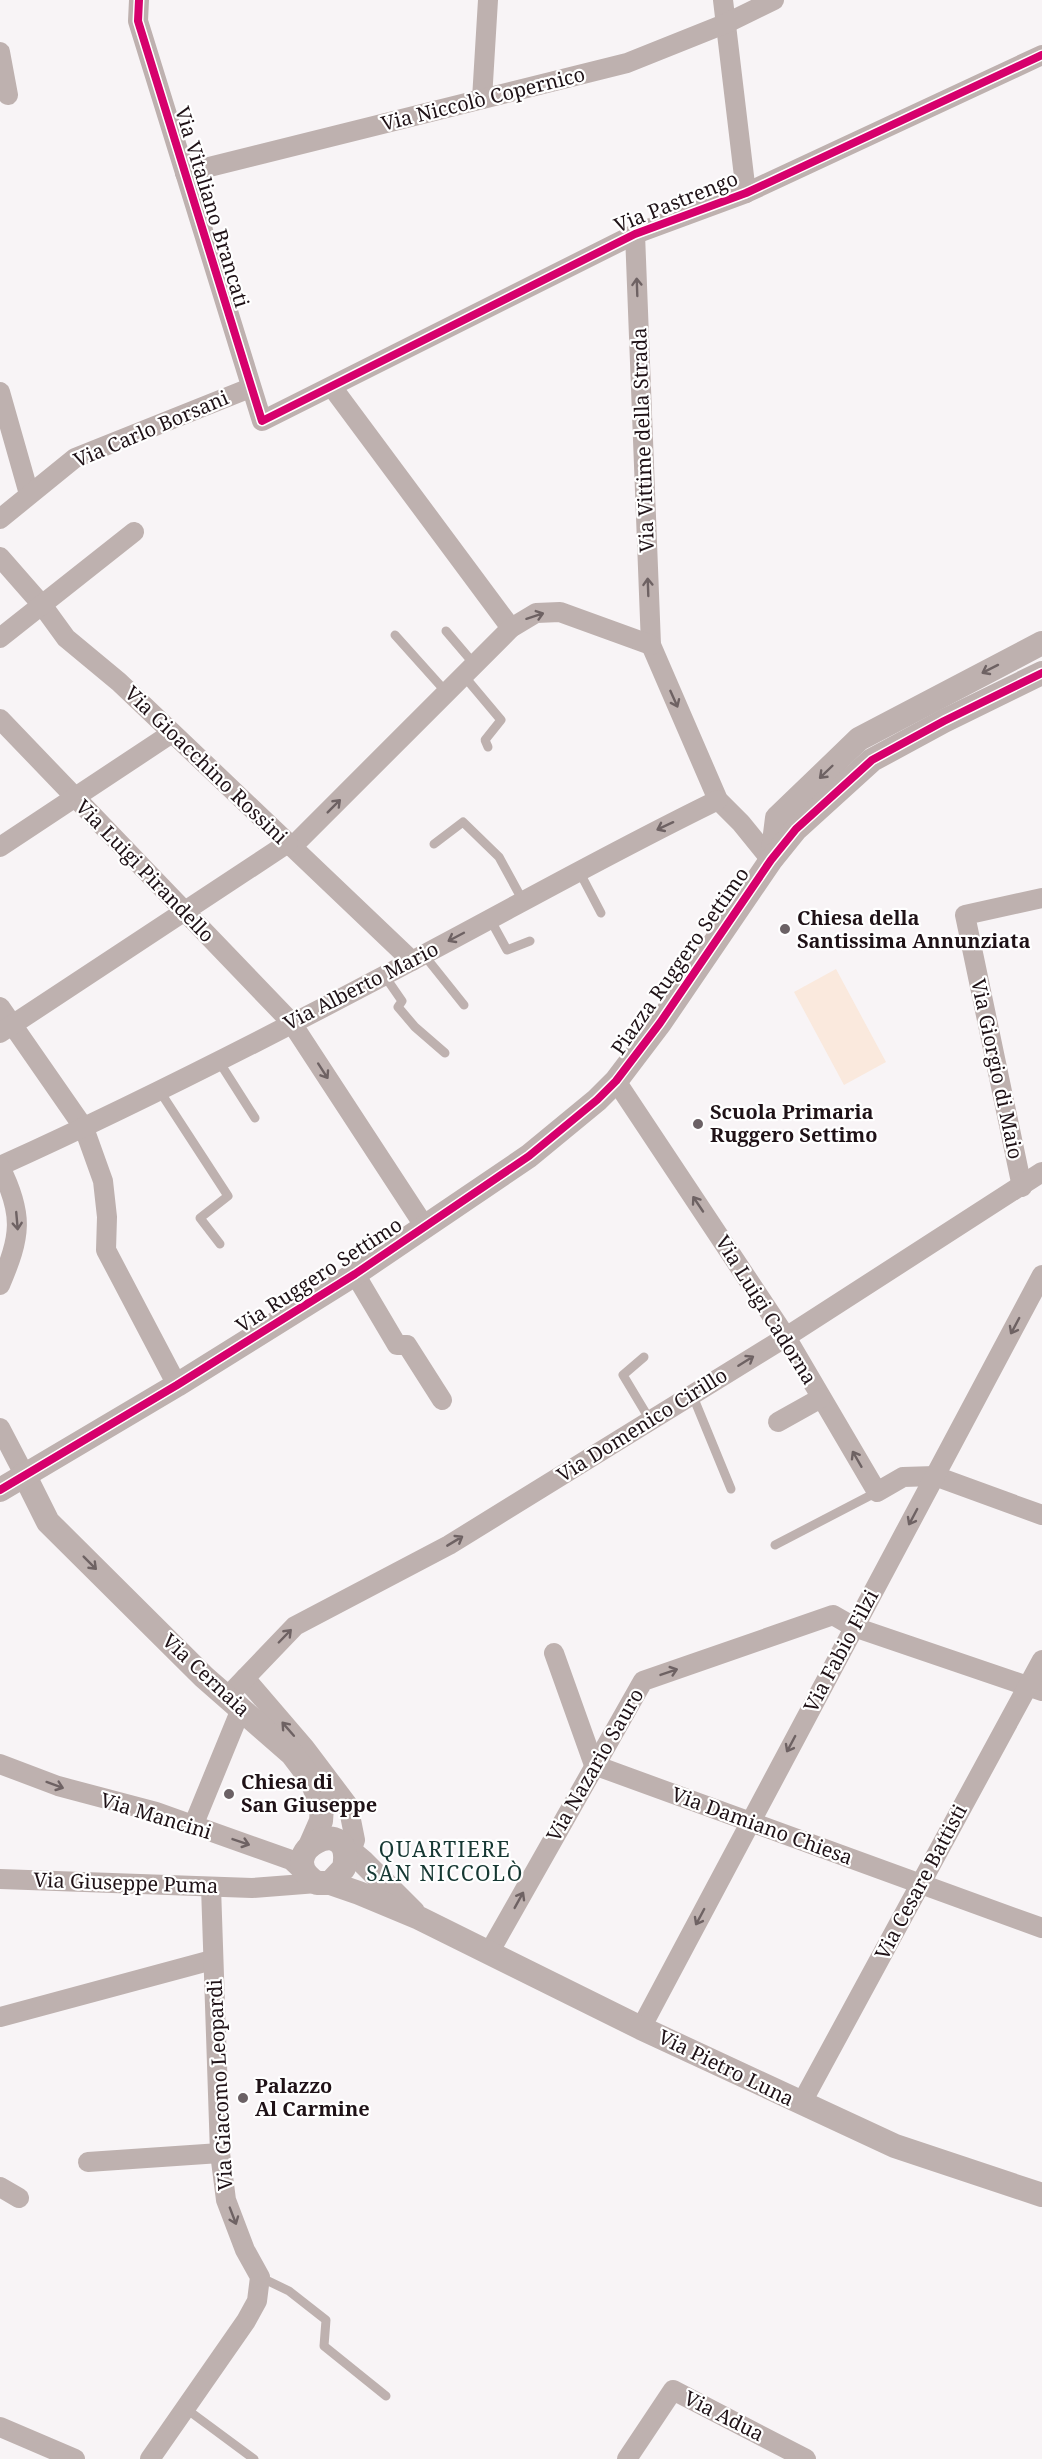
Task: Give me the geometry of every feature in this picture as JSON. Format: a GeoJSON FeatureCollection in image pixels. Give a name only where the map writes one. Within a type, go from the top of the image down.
{"type":"FeatureCollection","features":[{"type":"Feature","properties":{"kind":"street","name":"Via Vitaliano Brancati"},"geometry":{"type":"LineString","coordinates":[[139,0],[138,21],[262,421]]}},
{"type":"Feature","properties":{"kind":"street"},"geometry":{"type":"LineString","coordinates":[[482,99],[488,0]]}},
{"type":"Feature","properties":{"kind":"street"},"geometry":{"type":"LineString","coordinates":[[723,0],[746,193]]}},
{"type":"Feature","properties":{"kind":"street","name":"Via Niccolò Copernico"},"geometry":{"type":"LineString","coordinates":[[185,173],[627,63],[727,23],[774,0]]}},
{"type":"Feature","properties":{"kind":"street"},"geometry":{"type":"LineString","coordinates":[[0,52],[8,96]]}},
{"type":"Feature","properties":{"kind":"street","name":"Via Pastrengo"},"geometry":{"type":"LineString","coordinates":[[262,421],[635,234],[746,193],[1042,55]]}},
{"type":"Feature","properties":{"kind":"street","name":"Via Vittime della Strada"},"geometry":{"type":"LineString","coordinates":[[635,234],[651,645]]}},
{"type":"Feature","properties":{"kind":"street"},"geometry":{"type":"LineString","coordinates":[[332,387],[511,628]]}},
{"type":"Feature","properties":{"kind":"street","name":"Via Carlo Borsani"},"geometry":{"type":"LineString","coordinates":[[0,519],[75,458],[250,388]]}},
{"type":"Feature","properties":{"kind":"street"},"geometry":{"type":"LineString","coordinates":[[0,392],[29,494]]}},
{"type":"Feature","properties":{"kind":"street"},"geometry":{"type":"LineString","coordinates":[[0,639],[134,532]]}},
{"type":"Feature","properties":{"kind":"street","name":"Via Gioacchino Rossini"},"geometry":{"type":"LineString","coordinates":[[0,557],[42,605],[66,638],[119,682],[290,845],[418,958]]}},
{"type":"Feature","properties":{"kind":"street"},"geometry":{"type":"LineString","coordinates":[[6,1029],[183,912],[290,845],[511,628],[536,613],[560,612],[651,645],[718,801],[741,823],[771,860]]}},
{"type":"Feature","properties":{"kind":"street"},"geometry":{"type":"LineString","coordinates":[[771,860],[777,818],[866,749],[1038,655]]}},
{"type":"Feature","properties":{"kind":"street","name":"Via Luigi Pirandello"},"geometry":{"type":"LineString","coordinates":[[0,719],[291,1022],[425,1227]]}},
{"type":"Feature","properties":{"kind":"street"},"geometry":{"type":"LineString","coordinates":[[0,848],[172,733]]}},
{"type":"Feature","properties":{"kind":"street","name":"Via Alberto Mario"},"geometry":{"type":"LineString","coordinates":[[0,1166],[84,1128],[159,1090],[718,801]]}},
{"type":"Feature","properties":{"kind":"street","name":"Piazza Ruggero Settimo"},"geometry":{"type":"LineString","coordinates":[[616,1081],[660,1023],[771,860]]}},
{"type":"Feature","properties":{"kind":"street","name":"Via Giorgio di Maio"},"geometry":{"type":"LineString","coordinates":[[1022,1186],[965,915],[1042,898]]}},
{"type":"Feature","properties":{"kind":"street"},"geometry":{"type":"LineString","coordinates":[[0,1007],[6,1029],[84,1128],[103,1181],[107,1216],[106,1250],[177,1385]]}},
{"type":"Feature","properties":{"kind":"street","name":"Via Ruggero Settimo"},"geometry":{"type":"LineString","coordinates":[[0,1490],[177,1385],[355,1274],[529,1156],[597,1100],[616,1081]]}},
{"type":"Feature","properties":{"kind":"street","name":"Via Luigi Cadorna"},"geometry":{"type":"LineString","coordinates":[[616,1081],[786,1337],[877,1492]]}},
{"type":"Feature","properties":{"kind":"street"},"geometry":{"type":"LineString","coordinates":[[0,1166],[14,1195],[19,1228],[0,1285]]}},
{"type":"Feature","properties":{"kind":"street","name":"Via Domenico Cirillo"},"geometry":{"type":"LineString","coordinates":[[193,1826],[244,1678],[295,1626],[449,1545],[786,1337],[1042,1172]]}},
{"type":"Feature","properties":{"kind":"street"},"geometry":{"type":"LineString","coordinates":[[355,1274],[397,1345],[407,1345],[442,1400]]}},
{"type":"Feature","properties":{"kind":"street","name":"Via Fabio Filzi"},"geometry":{"type":"LineString","coordinates":[[641,2028],[1042,1275]]}},
{"type":"Feature","properties":{"kind":"street"},"geometry":{"type":"LineString","coordinates":[[778,1422],[821,1398]]}},
{"type":"Feature","properties":{"kind":"street"},"geometry":{"type":"LineString","coordinates":[[1,1428],[24,1474]]}},
{"type":"Feature","properties":{"kind":"street","name":"Via Cernaia"},"geometry":{"type":"LineString","coordinates":[[24,1474],[48,1522],[234,1703],[292,1754],[311,1779],[322,1807],[322,1862]]}},
{"type":"Feature","properties":{"kind":"street"},"geometry":{"type":"LineString","coordinates":[[877,1492],[903,1478],[935,1476],[1042,1515]]}},
{"type":"Feature","properties":{"kind":"street","name":"Via Nazario Sauro"},"geometry":{"type":"LineString","coordinates":[[490,1951],[643,1681],[833,1615],[854,1627],[1035,1689]]}},
{"type":"Feature","properties":{"kind":"street"},"geometry":{"type":"LineString","coordinates":[[554,1653],[594,1765]]}},
{"type":"Feature","properties":{"kind":"street","name":"Via Cesare Battisti"},"geometry":{"type":"LineString","coordinates":[[801,2104],[921,1884],[1035,1689],[1042,1660]]}},
{"type":"Feature","properties":{"kind":"street","name":"Via Cernaia"},"geometry":{"type":"LineString","coordinates":[[244,1678],[305,1748],[348,1805],[354,1828],[322,1862]]}},
{"type":"Feature","properties":{"kind":"street","name":"Via Mancini"},"geometry":{"type":"LineString","coordinates":[[0,1764],[58,1786],[156,1812],[193,1826],[322,1862]]}},
{"type":"Feature","properties":{"kind":"street","name":"Via Damiano Chiesa"},"geometry":{"type":"LineString","coordinates":[[594,1765],[1042,1928]]}},
{"type":"Feature","properties":{"kind":"street"},"geometry":{"type":"LineString","coordinates":[[252,1888],[322,1862]]}},
{"type":"Feature","properties":{"kind":"street","name":"Via Giuseppe Puma"},"geometry":{"type":"LineString","coordinates":[[0,1879],[252,1888],[322,1862]]}},
{"type":"Feature","properties":{"kind":"street","name":"Via Pietro Luna"},"geometry":{"type":"LineString","coordinates":[[322,1862],[419,1918],[801,2104],[895,2146],[1042,2196]]}},
{"type":"Feature","properties":{"kind":"street","name":"Via Pietro Luna"},"geometry":{"type":"LineString","coordinates":[[322,1862],[419,1918]]}},
{"type":"Feature","properties":{"kind":"street","name":"Via Giacomo Leopardi"},"geometry":{"type":"LineString","coordinates":[[212,1887],[212,1960],[220,2153],[226,2200],[245,2250],[260,2277]]}},
{"type":"Feature","properties":{"kind":"street"},"geometry":{"type":"LineString","coordinates":[[0,2017],[212,1960]]}},
{"type":"Feature","properties":{"kind":"street"},"geometry":{"type":"LineString","coordinates":[[88,2162],[220,2153]]}},
{"type":"Feature","properties":{"kind":"street"},"geometry":{"type":"LineString","coordinates":[[0,2187],[19,2198]]}},
{"type":"Feature","properties":{"kind":"street"},"geometry":{"type":"LineString","coordinates":[[150,2459],[246,2322],[257,2301],[260,2277]]}},
{"type":"Feature","properties":{"kind":"street","name":"Via Adua"},"geometry":{"type":"LineString","coordinates":[[627,2459],[673,2390],[806,2459]]}},
{"type":"Feature","properties":{"kind":"street"},"geometry":{"type":"LineString","coordinates":[[0,2427],[42,2453],[75,2459]]}},
{"type":"Feature","properties":{"kind":"lane"},"geometry":{"type":"LineString","coordinates":[[446,631],[501,720],[484,740],[488,747]]}},
{"type":"Feature","properties":{"kind":"lane"},"geometry":{"type":"LineString","coordinates":[[395,635],[447,693]]}},
{"type":"Feature","properties":{"kind":"lane"},"geometry":{"type":"LineString","coordinates":[[434,844],[463,822],[499,857],[523,901]]}},
{"type":"Feature","properties":{"kind":"lane"},"geometry":{"type":"LineString","coordinates":[[579,871],[601,913]]}},
{"type":"Feature","properties":{"kind":"lane"},"geometry":{"type":"LineString","coordinates":[[490,919],[507,950],[530,941]]}},
{"type":"Feature","properties":{"kind":"lane"},"geometry":{"type":"LineString","coordinates":[[418,958],[464,1005]]}},
{"type":"Feature","properties":{"kind":"lane"},"geometry":{"type":"LineString","coordinates":[[384,975],[402,1001],[398,1007],[415,1027],[445,1053]]}},
{"type":"Feature","properties":{"kind":"lane"},"geometry":{"type":"LineString","coordinates":[[218,1060],[255,1118]]}},
{"type":"Feature","properties":{"kind":"lane"},"geometry":{"type":"LineString","coordinates":[[159,1090],[228,1197],[200,1218],[220,1244]]}},
{"type":"Feature","properties":{"kind":"lane"},"geometry":{"type":"LineString","coordinates":[[644,1357],[623,1375],[650,1420]]}},
{"type":"Feature","properties":{"kind":"lane"},"geometry":{"type":"LineString","coordinates":[[692,1394],[731,1489]]}},
{"type":"Feature","properties":{"kind":"lane"},"geometry":{"type":"LineString","coordinates":[[775,1545],[877,1492]]}},
{"type":"Feature","properties":{"kind":"lane"},"geometry":{"type":"LineString","coordinates":[[260,2277],[289,2291],[326,2320],[324,2346],[386,2396]]}},
{"type":"Feature","properties":{"kind":"lane"},"geometry":{"type":"LineString","coordinates":[[185,2408],[254,2459]]}},
{"type":"Feature","properties":{"kind":"shaded area"},"geometry":{"type":"Polygon","coordinates":[[[836,969],[886,1062],[844,1085],[794,992],[836,969]]]}},
{"type":"Feature","properties":{"kind":"cycle path"},"geometry":{"type":"LineString","coordinates":[[139,0],[138,21],[262,421],[635,234],[746,193],[1042,55]]}},
{"type":"Feature","properties":{"kind":"cycle path"},"geometry":{"type":"LineString","coordinates":[[0,1490],[177,1385],[355,1274],[529,1156],[597,1100],[616,1081],[660,1023],[771,860],[796,829],[872,760],[944,721],[1042,673]]}},
{"type":"Feature","properties":{"kind":"place","name":"Chiesa della Santissima Annunziata"},"geometry":{"type":"Point","coordinates":[785,929]}},
{"type":"Feature","properties":{"kind":"place","name":"Scuola Primaria Ruggero Settimo"},"geometry":{"type":"Point","coordinates":[698,1124]}},
{"type":"Feature","properties":{"kind":"place","name":"Chiesa di San Giuseppe"},"geometry":{"type":"Point","coordinates":[229,1794]}},
{"type":"Feature","properties":{"kind":"place","name":"Palazzo Al Carmine"},"geometry":{"type":"Point","coordinates":[243,2098]}},
{"type":"Feature","properties":{"kind":"district","name":"QUARTIERE SAN NICCOLÒ"},"geometry":{"type":"Point","coordinates":[445,1862]}}]}
